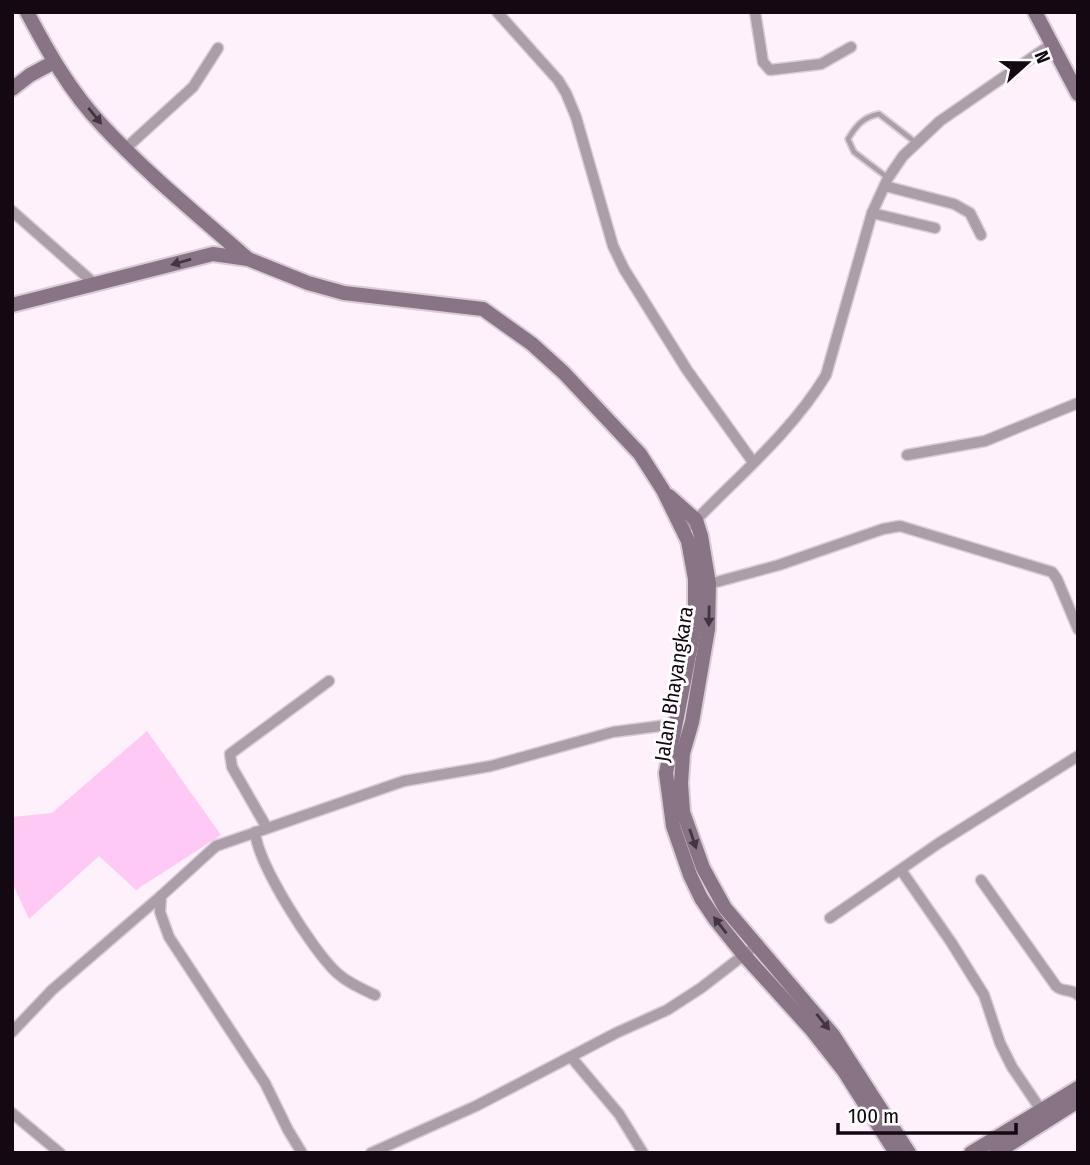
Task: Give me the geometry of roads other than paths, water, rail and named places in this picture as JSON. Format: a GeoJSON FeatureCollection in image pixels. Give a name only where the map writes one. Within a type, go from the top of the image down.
{"type":"FeatureCollection","features":[{"type":"Feature","properties":{"kind":"main road"},"geometry":{"type":"LineString","coordinates":[[27,12],[54,62],[102,124],[144,166],[248,259]]}},
{"type":"Feature","properties":{"kind":"main road"},"geometry":{"type":"LineString","coordinates":[[1035,12],[1078,94]]}},
{"type":"Feature","properties":{"kind":"main road"},"geometry":{"type":"LineString","coordinates":[[12,89],[54,62]]}},
{"type":"Feature","properties":{"kind":"main road"},"geometry":{"type":"LineString","coordinates":[[12,305],[213,254],[248,259],[308,283],[344,293],[483,309],[532,344],[564,373],[640,454],[663,490],[696,520]]}},
{"type":"Feature","properties":{"kind":"main road","name":"Jalan Bhayangkara"},"geometry":{"type":"LineString","coordinates":[[663,490],[688,541],[695,579],[695,625],[666,773],[668,798],[681,851],[701,898],[749,950],[827,1048],[896,1153]]}},
{"type":"Feature","properties":{"kind":"main road","name":"Jalan Bhayangkara"},"geometry":{"type":"LineString","coordinates":[[696,520],[709,584],[708,629],[684,753],[681,783],[683,812],[713,890],[749,950],[805,1000],[833,1034],[909,1153]]}},
{"type":"Feature","properties":{"kind":"main road"},"geometry":{"type":"LineString","coordinates":[[996,1153],[1009,1137],[1041,1111],[1078,1088]]}},
{"type":"Feature","properties":{"kind":"main road"},"geometry":{"type":"LineString","coordinates":[[971,1153],[1009,1137],[1078,1101]]}},
{"type":"Feature","properties":{"kind":"street"},"geometry":{"type":"LineString","coordinates":[[497,12],[558,80],[566,93],[583,141],[613,246],[624,269],[687,370],[753,462]]}},
{"type":"Feature","properties":{"kind":"street"},"geometry":{"type":"LineString","coordinates":[[755,12],[764,62],[770,71],[821,64],[851,47]]}},
{"type":"Feature","properties":{"kind":"street"},"geometry":{"type":"LineString","coordinates":[[683,530],[753,462],[813,397],[826,375],[872,213],[886,182],[916,142],[940,121],[1053,43]]}},
{"type":"Feature","properties":{"kind":"street"},"geometry":{"type":"LineString","coordinates":[[126,148],[193,87],[218,48]]}},
{"type":"Feature","properties":{"kind":"street"},"geometry":{"type":"LineString","coordinates":[[886,182],[965,209],[982,235]]}},
{"type":"Feature","properties":{"kind":"street"},"geometry":{"type":"LineString","coordinates":[[12,211],[96,285]]}},
{"type":"Feature","properties":{"kind":"street"},"geometry":{"type":"LineString","coordinates":[[872,213],[935,228]]}},
{"type":"Feature","properties":{"kind":"street"},"geometry":{"type":"LineString","coordinates":[[907,456],[985,441],[1078,402]]}},
{"type":"Feature","properties":{"kind":"street"},"geometry":{"type":"LineString","coordinates":[[709,584],[779,565],[883,529],[900,526],[1052,572],[1078,629]]}},
{"type":"Feature","properties":{"kind":"street"},"geometry":{"type":"LineString","coordinates":[[267,828],[232,767],[230,754],[329,681]]}},
{"type":"Feature","properties":{"kind":"street"},"geometry":{"type":"LineString","coordinates":[[12,1032],[52,990],[216,846],[417,778],[491,766],[613,732],[676,724]]}},
{"type":"Feature","properties":{"kind":"street"},"geometry":{"type":"LineString","coordinates":[[830,918],[939,843],[1078,756]]}},
{"type":"Feature","properties":{"kind":"street"},"geometry":{"type":"LineString","coordinates":[[255,832],[266,869],[323,958],[339,975],[375,995]]}},
{"type":"Feature","properties":{"kind":"street"},"geometry":{"type":"LineString","coordinates":[[901,870],[984,995],[1000,1042],[1012,1067],[1041,1111]]}},
{"type":"Feature","properties":{"kind":"street"},"geometry":{"type":"LineString","coordinates":[[981,880],[1056,986],[1078,995]]}},
{"type":"Feature","properties":{"kind":"street"},"geometry":{"type":"LineString","coordinates":[[161,896],[160,912],[169,937],[261,1076],[302,1153]]}},
{"type":"Feature","properties":{"kind":"street"},"geometry":{"type":"LineString","coordinates":[[371,1153],[475,1106],[667,1010],[749,950]]}},
{"type":"Feature","properties":{"kind":"street"},"geometry":{"type":"LineString","coordinates":[[572,1057],[619,1114],[643,1153]]}},
{"type":"Feature","properties":{"kind":"street"},"geometry":{"type":"LineString","coordinates":[[12,1113],[60,1153]]}},
{"type":"Feature","properties":{"kind":"lane"},"geometry":{"type":"LineString","coordinates":[[886,182],[853,152],[848,139],[856,126],[868,116],[878,114],[916,142]]}}]}
